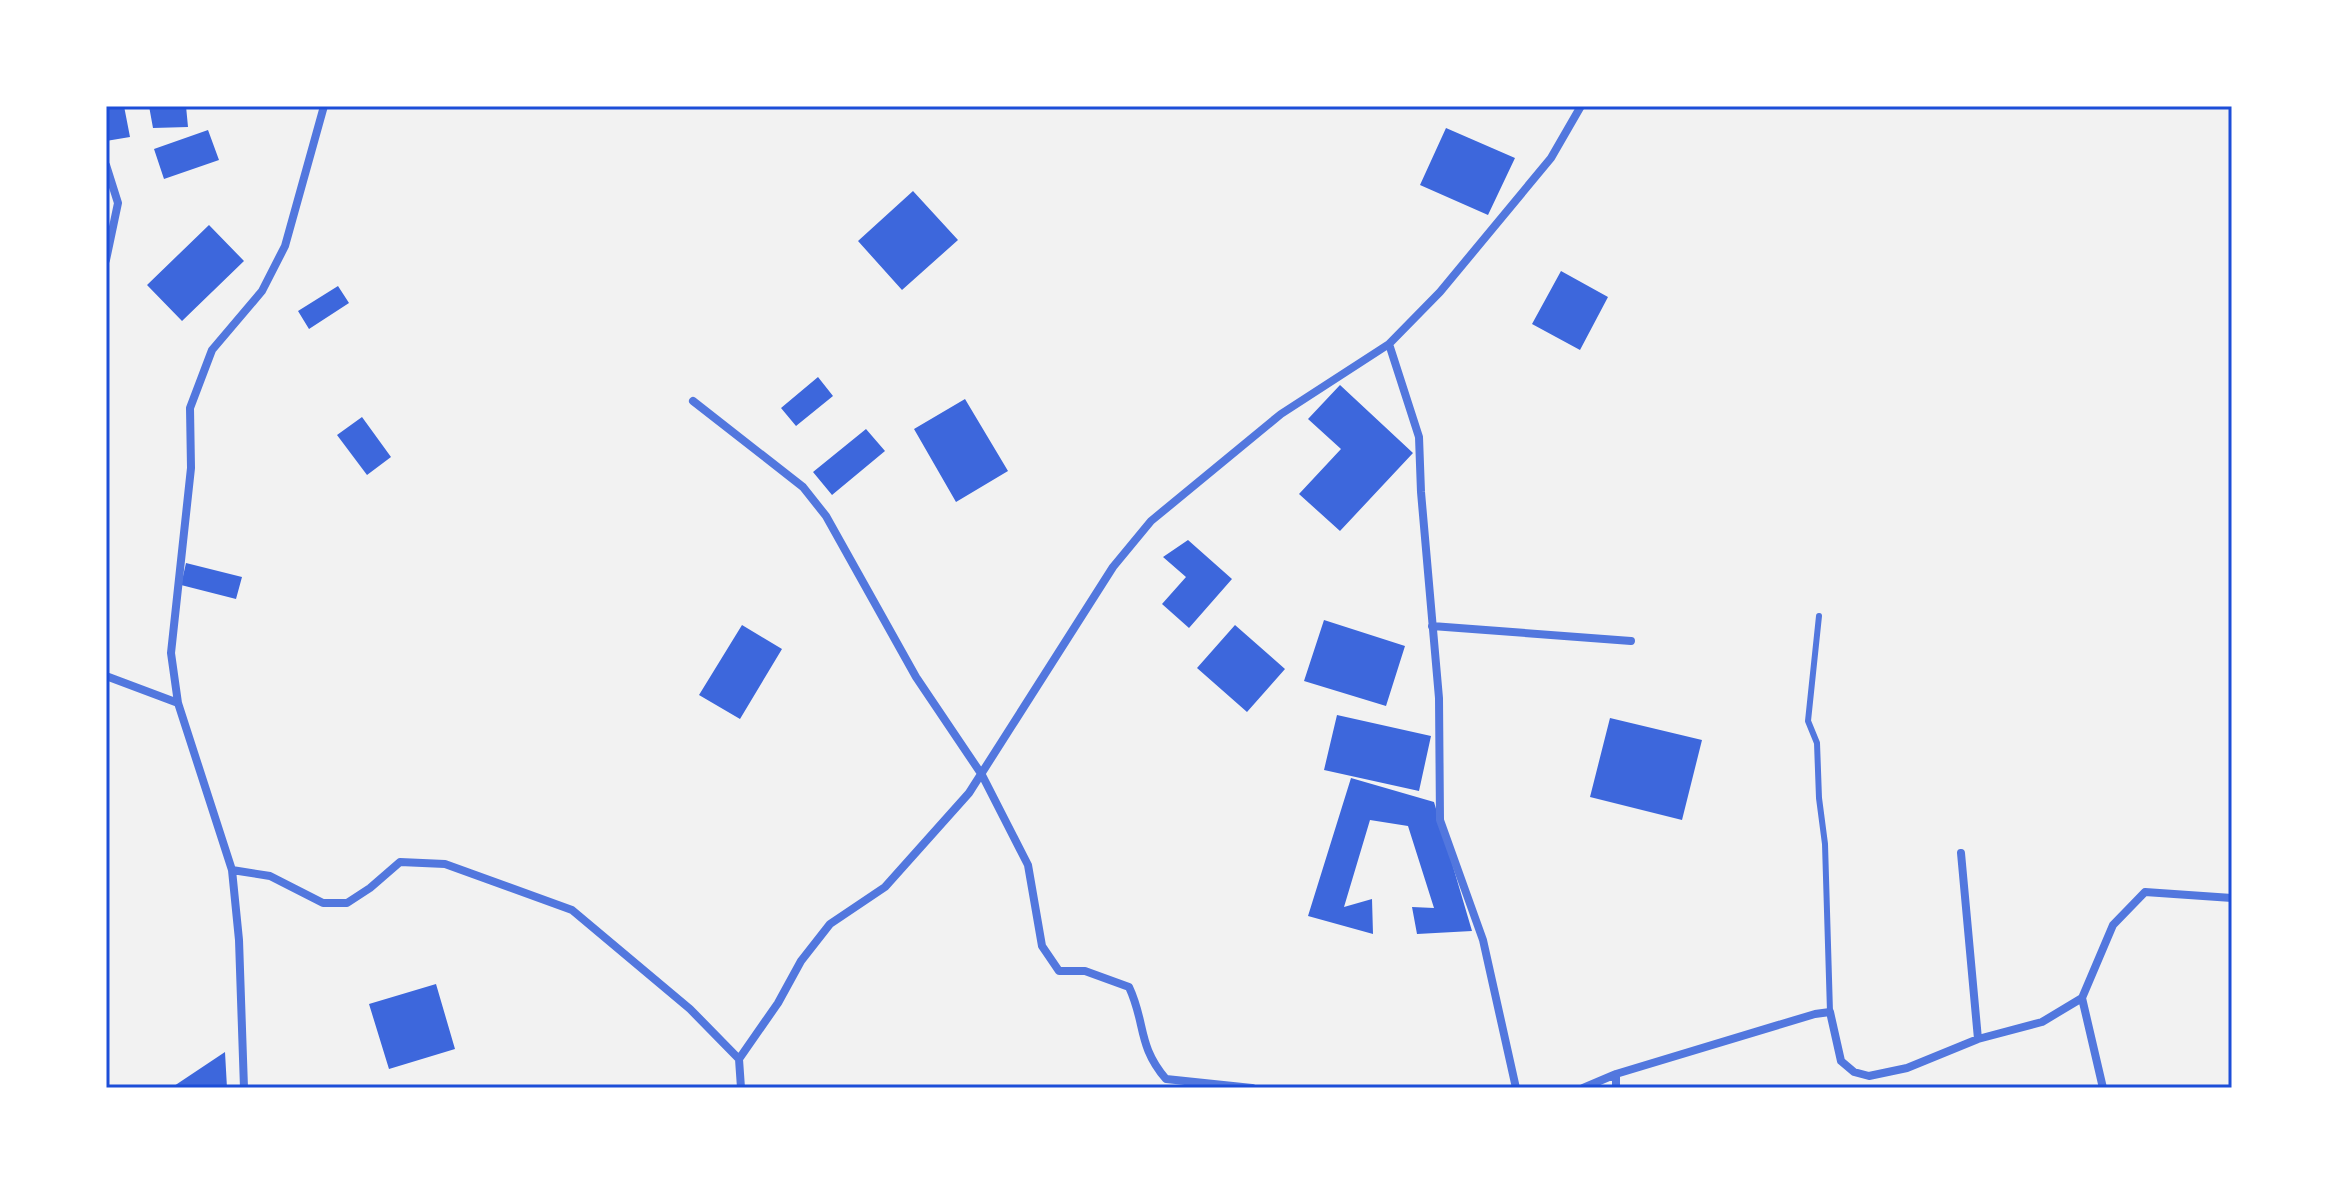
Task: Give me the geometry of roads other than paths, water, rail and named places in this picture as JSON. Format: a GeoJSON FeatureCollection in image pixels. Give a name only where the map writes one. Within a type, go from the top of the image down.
{"type":"FeatureCollection","features":[{"type":"Feature","properties":{"kind":"street"},"geometry":{"type":"LineString","coordinates":[[244,1088],[239,940],[232,870],[178,703],[171,653],[191,468],[190,408],[212,350],[262,291],[285,246],[324,106]]}},
{"type":"Feature","properties":{"kind":"street"},"geometry":{"type":"LineString","coordinates":[[741,1088],[739,1059],[778,1003],[801,961],[830,924],[885,887],[969,793],[1113,567],[1151,521],[1281,414],[1389,344],[1440,292],[1551,158],[1581,106]]}},
{"type":"Feature","properties":{"kind":"street"},"geometry":{"type":"LineString","coordinates":[[106,165],[118,203],[106,260]]}},
{"type":"Feature","properties":{"kind":"street"},"geometry":{"type":"LineString","coordinates":[[1389,344],[1419,437],[1439,698],[1440,820],[1483,940],[1516,1088]]}},
{"type":"Feature","properties":{"kind":"street"},"geometry":{"type":"LineString","coordinates":[[693,401],[803,487],[826,516],[916,677],[982,775],[1028,865],[1042,946],[1059,971],[1085,971],[1129,987],[1136,1002],[1151,1061],[1166,1079],[1252,1088]]}},
{"type":"Feature","properties":{"kind":"street"},"geometry":{"type":"LineString","coordinates":[[1432,626],[1631,641]]}},
{"type":"Feature","properties":{"kind":"street"},"geometry":{"type":"LineString","coordinates":[[106,676],[178,703]]}},
{"type":"Feature","properties":{"kind":"street"},"geometry":{"type":"LineString","coordinates":[[1961,853],[1978,1039]]}},
{"type":"Feature","properties":{"kind":"street"},"geometry":{"type":"LineString","coordinates":[[232,870],[270,876],[323,903],[347,903],[400,862],[445,864],[572,910],[690,1009],[739,1059]]}},
{"type":"Feature","properties":{"kind":"street"},"geometry":{"type":"LineString","coordinates":[[1583,1088],[1616,1074],[1830,1012],[1841,1061],[1854,1072],[1869,1076],[1907,1068],[1978,1039],[2042,1022],[2082,998],[2113,925],[2145,892],[2232,898]]}},
{"type":"Feature","properties":{"kind":"street"},"geometry":{"type":"LineString","coordinates":[[2082,998],[2103,1088]]}},
{"type":"Feature","properties":{"kind":"street"},"geometry":{"type":"LineString","coordinates":[[1616,1074],[1616,1088]]}},
{"type":"Feature","properties":{"kind":"lane"},"geometry":{"type":"LineString","coordinates":[[1819,616],[1808,721],[1817,743],[1828,896],[1830,1012]]}}]}
